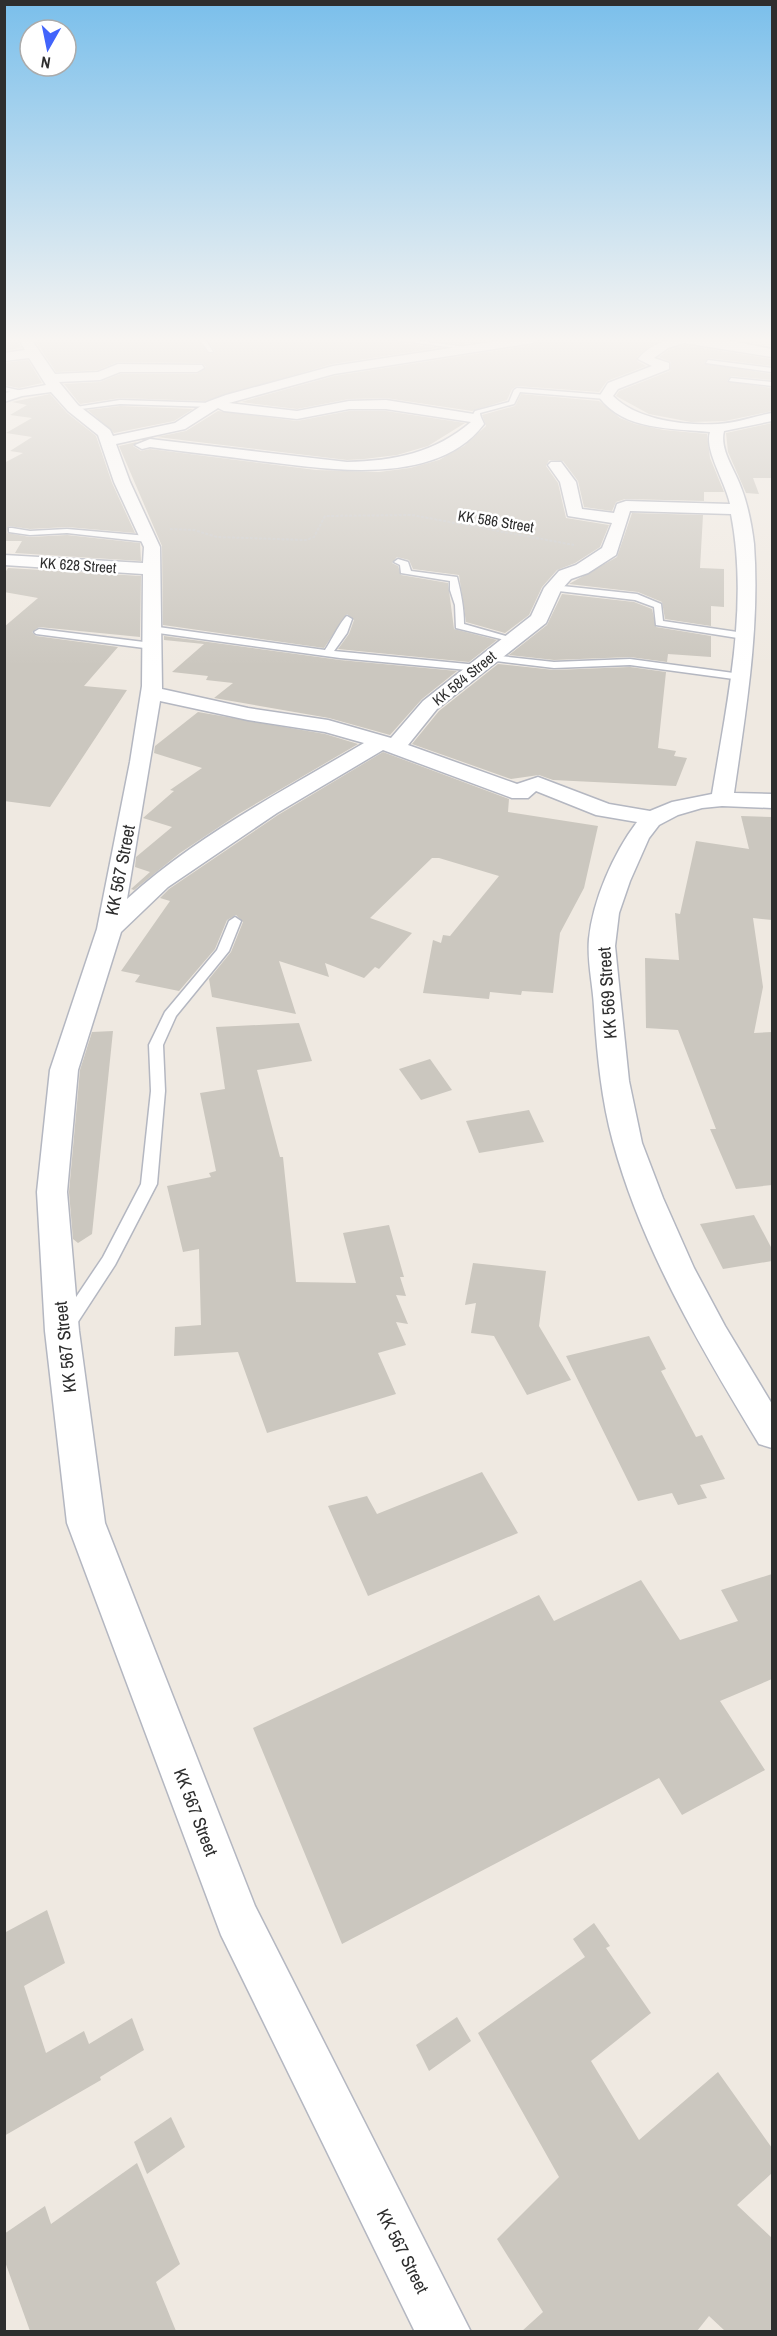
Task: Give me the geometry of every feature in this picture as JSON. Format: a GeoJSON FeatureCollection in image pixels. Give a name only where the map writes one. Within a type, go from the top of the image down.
{"type":"FeatureCollection","features":[{"type":"Feature","properties":{"kind":"street","name":"KK 567 Street"},"geometry":{"type":"LineString","coordinates":[[111,448],[147,546],[152,637],[152,693],[109,929],[64,1070],[52,1192],[62,1331],[86,1523],[232,1908],[444,2331]]}},
{"type":"Feature","properties":{"kind":"street"},"geometry":{"type":"LineString","coordinates":[[112,452],[122,448]]}},
{"type":"Feature","properties":{"kind":"street"},"geometry":{"type":"LineString","coordinates":[[112,452],[129,448]]}},
{"type":"Feature","properties":{"kind":"street"},"geometry":{"type":"LineString","coordinates":[[191,448],[347,467],[409,462],[439,448]]}},
{"type":"Feature","properties":{"kind":"street"},"geometry":{"type":"LineString","coordinates":[[717,448],[735,491],[745,542],[747,598],[741,677],[722,799]]}},
{"type":"Feature","properties":{"kind":"street"},"geometry":{"type":"LineString","coordinates":[[556,465],[565,475],[575,499],[574,513],[621,519]]}},
{"type":"Feature","properties":{"kind":"street"},"geometry":{"type":"LineString","coordinates":[[610,551],[623,507],[626,506],[738,509]]}},
{"type":"Feature","properties":{"kind":"street","name":"KK 628 Street"},"geometry":{"type":"LineString","coordinates":[[4,560],[147,546]]}},
{"type":"Feature","properties":{"kind":"street","name":"KK 584 Street"},"geometry":{"type":"LineString","coordinates":[[109,929],[160,882],[269,808],[387,745],[415,725],[430,705],[484,663],[510,639],[539,619],[553,588],[565,575],[582,569],[610,551]]}},
{"type":"Feature","properties":{"kind":"street"},"geometry":{"type":"LineString","coordinates":[[152,693],[248,714],[328,726],[489,779],[514,791],[520,792],[529,786],[538,784],[604,810],[656,819]]}},
{"type":"Feature","properties":{"kind":"street","name":"KK 569 Street"},"geometry":{"type":"LineString","coordinates":[[772,801],[722,799],[691,802],[644,827],[618,882],[602,938],[613,1074],[634,1162],[683,1276],[746,1393],[772,1433]]}},
{"type":"Feature","properties":{"kind":"lane"},"geometry":{"type":"LineString","coordinates":[[12,530],[30,533],[67,531],[147,546]]}},
{"type":"Feature","properties":{"kind":"lane"},"geometry":{"type":"LineString","coordinates":[[398,562],[405,564],[404,571],[409,573],[454,579],[454,590],[460,605],[459,626],[510,639]]}},
{"type":"Feature","properties":{"kind":"lane"},"geometry":{"type":"LineString","coordinates":[[553,588],[637,597],[658,606],[659,623],[744,636]]}},
{"type":"Feature","properties":{"kind":"lane"},"geometry":{"type":"LineString","coordinates":[[327,653],[342,633],[347,619]]}},
{"type":"Feature","properties":{"kind":"lane"},"geometry":{"type":"LineString","coordinates":[[39,632],[152,637],[327,653],[484,663],[554,665],[630,662],[741,677]]}},
{"type":"Feature","properties":{"kind":"lane"},"geometry":{"type":"LineString","coordinates":[[62,1331],[109,1261],[149,1184],[158,1091],[156,1044],[170,1015],[195,989],[222,951],[236,921]]}},
{"type":"Feature","properties":{"kind":"path","name":"KK 586 Street"},"geometry":{"type":"LineString","coordinates":[[147,546],[194,530],[217,537],[306,540],[314,537],[325,516],[412,515],[610,551]]}},
{"type":"Feature","properties":{"kind":"building"},"geometry":{"type":"Polygon","coordinates":[[[15,448],[100,448],[112,483],[135,533],[67,527],[30,529],[9,526],[7,533],[30,537],[67,535],[140,543],[141,561],[15,553],[22,541],[4,541],[4,463],[23,453],[10,451],[15,448]]]}},
{"type":"Feature","properties":{"kind":"building"},"geometry":{"type":"Polygon","coordinates":[[[120,448],[136,448],[141,451],[150,449],[316,470],[379,472],[410,468],[439,460],[460,448],[709,448],[710,458],[724,492],[704,492],[704,501],[625,499],[616,502],[612,511],[584,507],[578,481],[563,461],[549,460],[546,466],[558,483],[566,518],[609,525],[600,547],[575,563],[557,570],[542,587],[529,615],[505,633],[466,622],[459,575],[413,569],[409,560],[397,557],[392,563],[398,566],[401,575],[448,583],[454,629],[497,640],[469,662],[338,649],[349,634],[354,620],[347,614],[324,648],[163,625],[162,546],[120,448]]]}},
{"type":"Feature","properties":{"kind":"building"},"geometry":{"type":"Polygon","coordinates":[[[248,448],[421,448],[397,455],[347,460],[248,448]]]}},
{"type":"Feature","properties":{"kind":"building"},"geometry":{"type":"Polygon","coordinates":[[[728,448],[772,448],[772,478],[753,478],[759,494],[746,493],[728,448]]]}},
{"type":"Feature","properties":{"kind":"building"},"geometry":{"type":"Polygon","coordinates":[[[632,513],[703,515],[700,568],[724,569],[724,607],[711,606],[711,626],[665,619],[662,602],[638,592],[569,584],[617,557],[632,513]]]}},
{"type":"Feature","properties":{"kind":"building"},"geometry":{"type":"Polygon","coordinates":[[[8,568],[141,576],[140,637],[39,627],[32,632],[36,636],[118,647],[84,686],[127,690],[50,807],[4,801],[4,627],[38,598],[4,592],[4,574],[8,568]]]}},
{"type":"Feature","properties":{"kind":"building"},"geometry":{"type":"Polygon","coordinates":[[[562,594],[634,602],[652,609],[656,627],[711,636],[711,657],[668,654],[667,662],[630,657],[554,660],[509,655],[547,625],[562,594]]]}},
{"type":"Feature","properties":{"kind":"building"},"geometry":{"type":"Polygon","coordinates":[[[164,636],[340,660],[457,671],[422,699],[390,735],[329,718],[214,698],[233,683],[206,680],[208,676],[172,672],[204,644],[164,640],[164,636]]]}},
{"type":"Feature","properties":{"kind":"building"},"geometry":{"type":"Polygon","coordinates":[[[498,664],[554,670],[630,667],[666,672],[658,748],[676,751],[674,756],[687,758],[676,786],[553,780],[539,775],[511,779],[412,744],[439,711],[498,664]]]}},
{"type":"Feature","properties":{"kind":"building"},"geometry":{"type":"Polygon","coordinates":[[[198,712],[325,734],[358,744],[240,813],[180,853],[134,890],[131,889],[150,872],[135,867],[136,857],[172,827],[143,818],[174,791],[170,790],[202,768],[154,753],[155,746],[198,712]]]}},
{"type":"Feature","properties":{"kind":"building"},"geometry":{"type":"Polygon","coordinates":[[[383,752],[509,799],[508,812],[598,826],[584,888],[560,933],[553,993],[522,991],[521,995],[490,992],[489,999],[423,993],[433,940],[441,943],[443,935],[450,936],[499,876],[439,858],[432,858],[370,918],[412,933],[379,969],[375,967],[364,978],[325,963],[329,977],[279,961],[296,1014],[212,997],[209,979],[231,952],[243,922],[236,915],[227,920],[215,949],[179,991],[135,982],[140,975],[121,971],[170,901],[160,898],[169,889],[278,815],[383,752]]]}},
{"type":"Feature","properties":{"kind":"building"},"geometry":{"type":"Polygon","coordinates":[[[741,816],[772,817],[772,920],[753,918],[763,987],[754,1033],[772,1032],[772,1185],[736,1189],[710,1129],[716,1129],[678,1030],[646,1028],[645,958],[679,960],[675,913],[680,914],[696,841],[749,849],[741,816]]]}},
{"type":"Feature","properties":{"kind":"building"},"geometry":{"type":"Polygon","coordinates":[[[299,1023],[312,1061],[257,1070],[280,1157],[283,1157],[296,1282],[356,1283],[343,1233],[389,1225],[404,1277],[400,1277],[406,1296],[396,1295],[408,1324],[396,1322],[406,1345],[378,1353],[396,1394],[267,1433],[238,1352],[174,1356],[175,1327],[201,1325],[199,1249],[183,1252],[167,1186],[211,1177],[209,1173],[216,1171],[200,1093],[225,1089],[216,1027],[299,1023]]]}},
{"type":"Feature","properties":{"kind":"building"},"geometry":{"type":"Polygon","coordinates":[[[113,1031],[92,1234],[78,1243],[73,1239],[69,1192],[80,1070],[92,1032],[113,1031]]]}},
{"type":"Feature","properties":{"kind":"building"},"geometry":{"type":"Polygon","coordinates":[[[430,1059],[452,1090],[421,1100],[399,1069],[430,1059]]]}},
{"type":"Feature","properties":{"kind":"building"},"geometry":{"type":"Polygon","coordinates":[[[529,1110],[544,1142],[479,1153],[466,1121],[529,1110]]]}},
{"type":"Feature","properties":{"kind":"building"},"geometry":{"type":"Polygon","coordinates":[[[754,1215],[772,1249],[772,1261],[723,1269],[700,1224],[754,1215]]]}},
{"type":"Feature","properties":{"kind":"building"},"geometry":{"type":"Polygon","coordinates":[[[473,1263],[546,1271],[539,1326],[571,1380],[527,1395],[494,1336],[471,1333],[476,1303],[465,1305],[473,1263]]]}},
{"type":"Feature","properties":{"kind":"building"},"geometry":{"type":"Polygon","coordinates":[[[649,1336],[666,1369],[661,1371],[696,1437],[702,1435],[725,1479],[700,1485],[707,1498],[678,1505],[672,1493],[638,1501],[566,1356],[649,1336]]]}},
{"type":"Feature","properties":{"kind":"building"},"geometry":{"type":"Polygon","coordinates":[[[482,1472],[518,1533],[368,1596],[328,1506],[367,1496],[377,1514],[482,1472]]]}},
{"type":"Feature","properties":{"kind":"building"},"geometry":{"type":"Polygon","coordinates":[[[772,1574],[772,1679],[720,1701],[765,1770],[682,1815],[659,1778],[342,1944],[253,1728],[539,1595],[554,1621],[641,1580],[680,1640],[738,1621],[721,1590],[772,1574]]]}},
{"type":"Feature","properties":{"kind":"building"},"geometry":{"type":"Polygon","coordinates":[[[47,1910],[65,1963],[24,1986],[46,2053],[84,2031],[89,2044],[132,2018],[144,2050],[100,2077],[101,2080],[4,2136],[4,1933],[47,1910]]]}},
{"type":"Feature","properties":{"kind":"building"},"geometry":{"type":"Polygon","coordinates":[[[594,1923],[610,1946],[606,1948],[651,2013],[591,2061],[639,2140],[718,2072],[772,2148],[772,2173],[737,2205],[772,2238],[772,2331],[725,2331],[709,2316],[697,2331],[522,2331],[543,2312],[497,2239],[559,2177],[478,2033],[585,1957],[573,1939],[594,1923]]]}},
{"type":"Feature","properties":{"kind":"building"},"geometry":{"type":"Polygon","coordinates":[[[457,2017],[471,2041],[429,2071],[416,2045],[457,2017]]]}},
{"type":"Feature","properties":{"kind":"building"},"geometry":{"type":"Polygon","coordinates":[[[171,2117],[185,2147],[147,2174],[134,2142],[171,2117]]]}},
{"type":"Feature","properties":{"kind":"building"},"geometry":{"type":"Polygon","coordinates":[[[137,2163],[180,2264],[156,2282],[176,2331],[30,2331],[4,2259],[4,2234],[45,2206],[51,2224],[137,2163]]]}}]}
